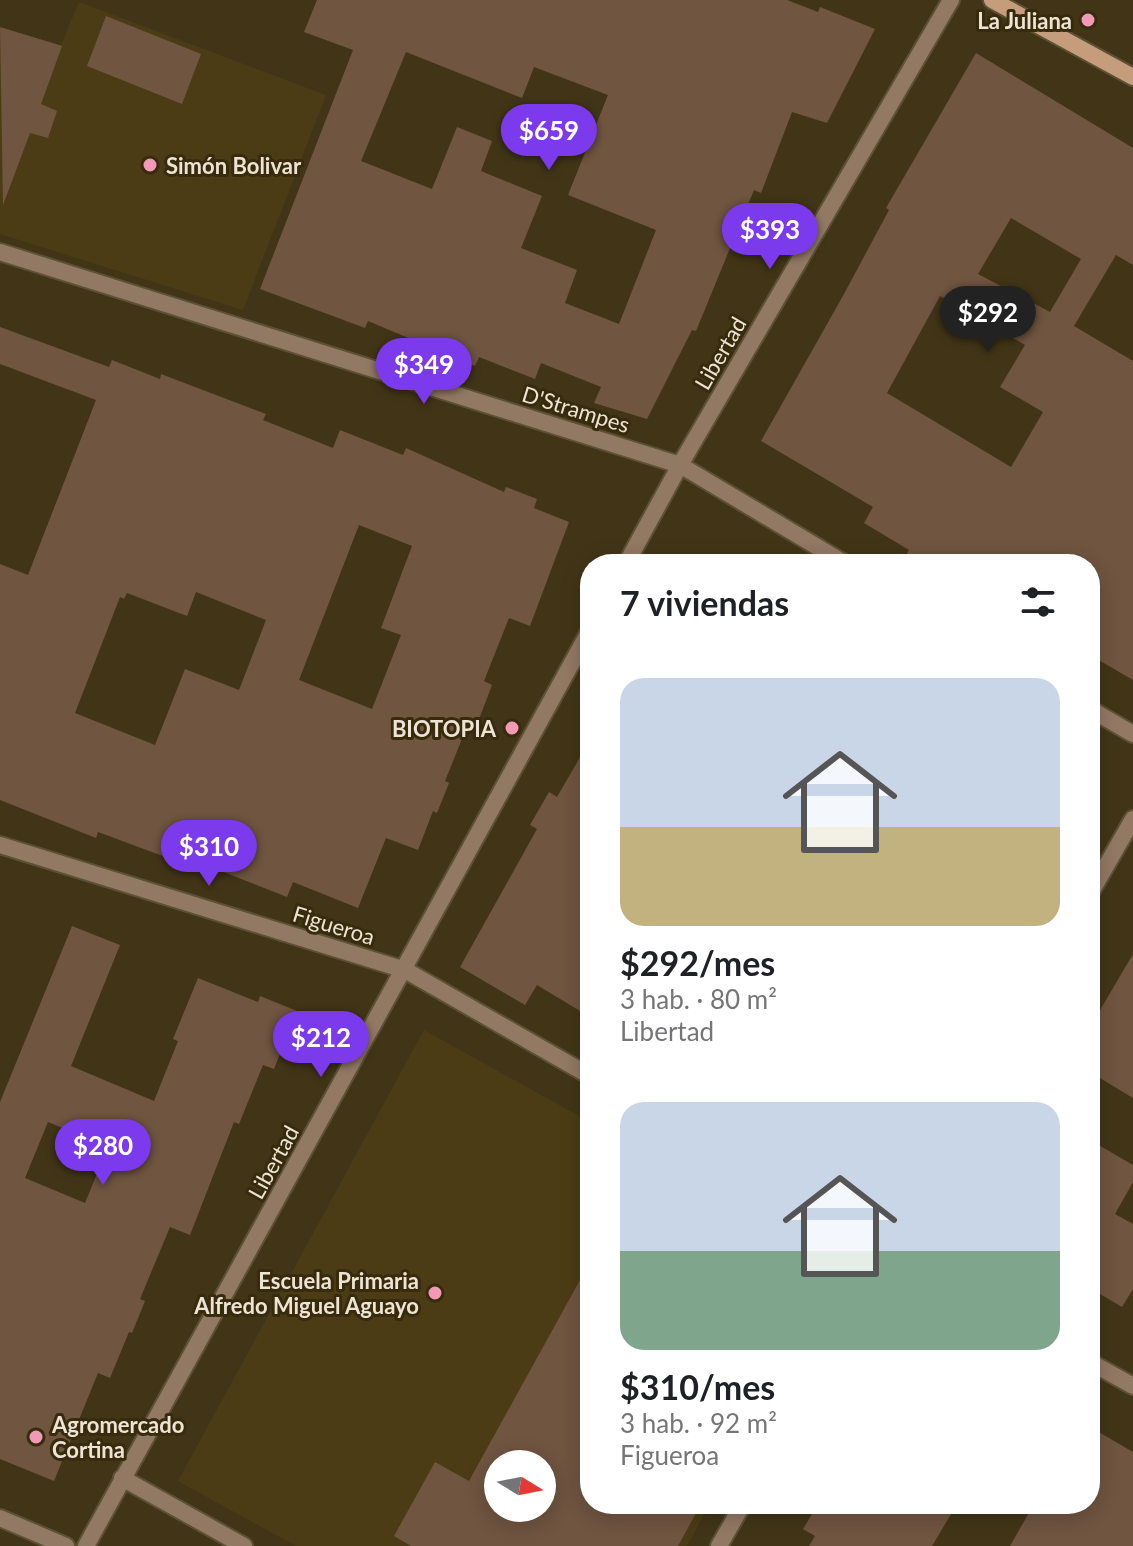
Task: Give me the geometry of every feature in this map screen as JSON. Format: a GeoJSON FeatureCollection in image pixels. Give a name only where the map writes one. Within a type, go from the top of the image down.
{"type":"FeatureCollection","features":[{"type":"Feature","properties":{"kind":"street","name":"Libertad"},"geometry":{"type":"LineString","coordinates":[[631,554],[680,465],[951,0]]}},
{"type":"Feature","properties":{"kind":"street"},"geometry":{"type":"LineString","coordinates":[[992,0],[1133,77]]}},
{"type":"Feature","properties":{"kind":"street","name":"D'Strampes"},"geometry":{"type":"LineString","coordinates":[[0,252],[680,465],[829,554]]}},
{"type":"Feature","properties":{"kind":"street","name":"Libertad"},"geometry":{"type":"LineString","coordinates":[[86,1546],[580,648]]}},
{"type":"Feature","properties":{"kind":"street"},"geometry":{"type":"LineString","coordinates":[[1100,715],[1133,734]]}},
{"type":"Feature","properties":{"kind":"street"},"geometry":{"type":"LineString","coordinates":[[1100,877],[1133,819]]}},
{"type":"Feature","properties":{"kind":"street","name":"Figueroa"},"geometry":{"type":"LineString","coordinates":[[0,845],[405,970],[580,1070]]}},
{"type":"Feature","properties":{"kind":"street"},"geometry":{"type":"LineString","coordinates":[[1100,1368],[1133,1386]]}},
{"type":"Feature","properties":{"kind":"street"},"geometry":{"type":"LineString","coordinates":[[122,1478],[244,1546]]}},
{"type":"Feature","properties":{"kind":"street"},"geometry":{"type":"LineString","coordinates":[[719,1546],[737,1514]]}},
{"type":"Feature","properties":{"kind":"street"},"geometry":{"type":"LineString","coordinates":[[0,1518],[66,1546]]}},
{"type":"Feature","properties":{"kind":"shaded area","name":"Simón Bolivar"},"geometry":{"type":"Polygon","coordinates":[[[79,2],[326,95],[243,310],[0,234],[0,27],[61,45],[79,2]]]}},
{"type":"Feature","properties":{"kind":"shaded area","name":"Escuela Primaria Alfredo Miguel Aguayo"},"geometry":{"type":"Polygon","coordinates":[[[424,1030],[580,1116],[580,1514],[705,1514],[687,1546],[296,1546],[178,1481],[424,1030]]]}},
{"type":"Feature","properties":{"kind":"building"},"geometry":{"type":"Polygon","coordinates":[[[317,0],[787,0],[818,12],[820,7],[875,29],[827,123],[792,112],[761,193],[754,190],[696,331],[692,330],[647,419],[594,403],[601,387],[541,363],[535,379],[479,357],[475,366],[368,321],[365,328],[260,289],[353,50],[304,32],[317,0]],[[406,52],[361,161],[432,189],[457,127],[492,141],[481,171],[542,196],[521,248],[577,270],[565,303],[619,324],[656,230],[568,195],[608,95],[534,67],[522,98],[406,52]]]}},
{"type":"Feature","properties":{"kind":"building"},"geometry":{"type":"Polygon","coordinates":[[[106,16],[201,54],[182,104],[87,66],[106,16]]]}},
{"type":"Feature","properties":{"kind":"building"},"geometry":{"type":"Polygon","coordinates":[[[0,27],[62,46],[41,104],[57,111],[48,138],[30,133],[3,205],[0,27]]]}},
{"type":"Feature","properties":{"kind":"building"},"geometry":{"type":"Polygon","coordinates":[[[976,53],[1133,148],[1133,265],[1116,255],[1074,326],[1133,361],[1133,680],[1100,661],[1100,554],[907,554],[909,550],[864,523],[873,507],[761,441],[889,210],[886,208],[976,53]],[[1011,218],[978,274],[1050,312],[1081,259],[1011,218]],[[940,296],[887,393],[1011,467],[1043,412],[1000,387],[1025,345],[940,296]]]}},
{"type":"Feature","properties":{"kind":"building"},"geometry":{"type":"Polygon","coordinates":[[[0,327],[109,367],[112,360],[160,379],[161,374],[266,414],[263,420],[333,448],[340,430],[403,455],[406,448],[504,492],[506,487],[537,499],[534,508],[569,522],[530,626],[509,618],[484,681],[492,685],[476,727],[468,724],[445,781],[449,783],[437,813],[433,811],[418,850],[386,838],[358,908],[293,882],[287,897],[216,869],[214,875],[98,832],[96,838],[0,800],[0,564],[28,575],[96,400],[0,364],[0,327]],[[359,525],[299,680],[372,709],[401,635],[381,628],[412,546],[359,525]],[[196,592],[187,616],[127,593],[124,599],[120,597],[75,713],[155,745],[185,669],[239,690],[266,620],[196,592]]]}},
{"type":"Feature","properties":{"kind":"building"},"geometry":{"type":"Polygon","coordinates":[[[580,757],[580,1011],[537,985],[525,1005],[460,967],[537,829],[530,825],[549,792],[557,797],[580,757]]]}},
{"type":"Feature","properties":{"kind":"building"},"geometry":{"type":"Polygon","coordinates":[[[72,926],[120,945],[71,1066],[154,1101],[178,1041],[173,1039],[198,978],[258,1002],[260,996],[297,1011],[274,1069],[263,1065],[239,1124],[234,1122],[190,1235],[170,1227],[140,1299],[145,1301],[132,1333],[129,1332],[110,1378],[98,1373],[54,1481],[0,1459],[0,1102],[72,926]],[[48,1122],[25,1178],[85,1203],[108,1147],[48,1122]]]}},
{"type":"Feature","properties":{"kind":"building"},"geometry":{"type":"Polygon","coordinates":[[[1133,954],[1133,1098],[1100,1078],[1100,1010],[1133,954]]]}},
{"type":"Feature","properties":{"kind":"building"},"geometry":{"type":"Polygon","coordinates":[[[1100,1146],[1133,1165],[1133,1182],[1115,1214],[1133,1224],[1133,1289],[1122,1307],[1100,1294],[1100,1146]]]}},
{"type":"Feature","properties":{"kind":"building"},"geometry":{"type":"Polygon","coordinates":[[[580,1280],[580,1514],[696,1514],[678,1546],[411,1546],[394,1536],[435,1462],[469,1481],[484,1454],[484,1522],[556,1522],[556,1450],[486,1450],[580,1280]]]}},
{"type":"Feature","properties":{"kind":"building"},"geometry":{"type":"Polygon","coordinates":[[[1100,1433],[1133,1452],[1133,1546],[1010,1546],[1028,1514],[1100,1514],[1100,1433]]]}},
{"type":"Feature","properties":{"kind":"building"},"geometry":{"type":"Polygon","coordinates":[[[812,1514],[951,1514],[932,1546],[809,1546],[815,1536],[803,1529],[812,1514]]]}},
{"type":"Feature","properties":{"kind":"place","name":"La Juliana"},"geometry":{"type":"Point","coordinates":[1088,20]}},
{"type":"Feature","properties":{"kind":"place","name":"Simón Bolivar"},"geometry":{"type":"Point","coordinates":[150,165]}},
{"type":"Feature","properties":{"kind":"place","name":"BIOTOPIA"},"geometry":{"type":"Point","coordinates":[512,728]}},
{"type":"Feature","properties":{"kind":"place","name":"Escuela Primaria Alfredo Miguel Aguayo"},"geometry":{"type":"Point","coordinates":[435,1293]}},
{"type":"Feature","properties":{"kind":"place","name":"Agromercado Cortina"},"geometry":{"type":"Point","coordinates":[36,1437]}}]}
